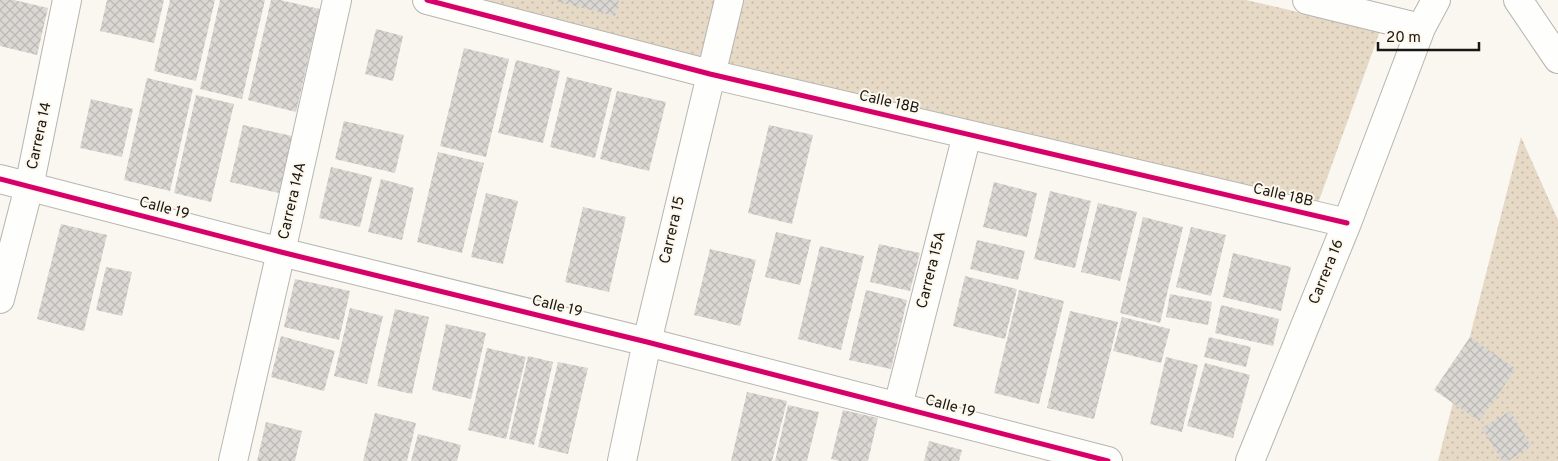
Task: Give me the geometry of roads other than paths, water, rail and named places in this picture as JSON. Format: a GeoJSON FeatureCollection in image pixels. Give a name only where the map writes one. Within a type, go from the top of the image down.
{"type":"FeatureCollection","features":[{"type":"Feature","properties":{"kind":"street","name":"Carrera 14"},"geometry":{"type":"LineString","coordinates":[[0,299],[29,187],[67,0]]}},
{"type":"Feature","properties":{"kind":"street","name":"Carrera 14A"},"geometry":{"type":"LineString","coordinates":[[232,461],[338,0]]}},
{"type":"Feature","properties":{"kind":"street","name":"Calle 18B"},"geometry":{"type":"LineString","coordinates":[[427,0],[710,74],[1347,223]]}},
{"type":"Feature","properties":{"kind":"street","name":"Carrera 15"},"geometry":{"type":"LineString","coordinates":[[622,461],[647,342],[729,0]]}},
{"type":"Feature","properties":{"kind":"street"},"geometry":{"type":"LineString","coordinates":[[1307,0],[1421,28]]}},
{"type":"Feature","properties":{"kind":"street","name":"Carrera 16"},"geometry":{"type":"LineString","coordinates":[[1250,461],[1347,223],[1421,28],[1436,0]]}},
{"type":"Feature","properties":{"kind":"street"},"geometry":{"type":"LineString","coordinates":[[1518,0],[1558,59]]}},
{"type":"Feature","properties":{"kind":"street","name":"Carrera 15A"},"geometry":{"type":"LineString","coordinates":[[898,406],[967,135]]}},
{"type":"Feature","properties":{"kind":"street","name":"Calle 19"},"geometry":{"type":"LineString","coordinates":[[0,179],[281,252],[647,342],[1108,461]]}}]}
